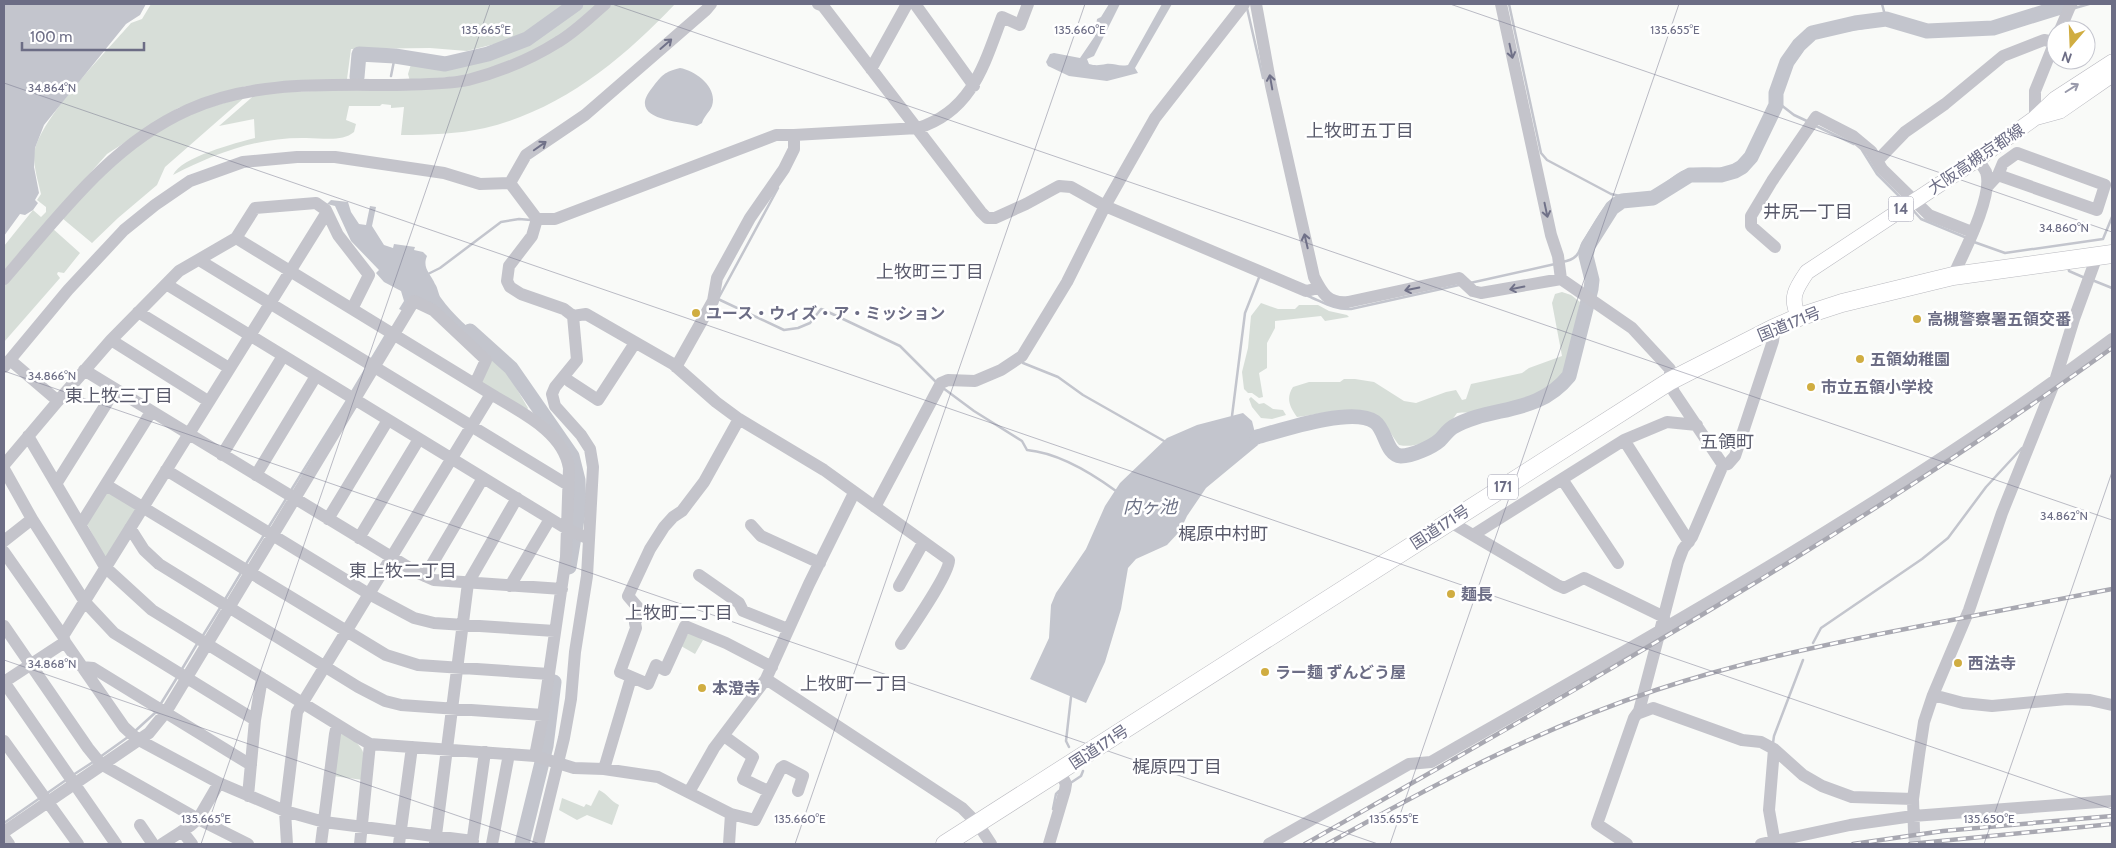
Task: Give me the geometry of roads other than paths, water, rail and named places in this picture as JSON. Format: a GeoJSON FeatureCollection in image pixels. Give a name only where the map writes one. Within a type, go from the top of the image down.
{"type":"FeatureCollection","features":[{"type":"Feature","properties":{"kind":"highway","name":"国道171号"},"geometry":{"type":"LineString","coordinates":[[945,844],[978,824],[1064,782],[1449,521],[1670,381],[1772,329],[1799,316],[1953,276],[2105,255]]}},
{"type":"Feature","properties":{"kind":"main road","name":"大阪高槻京都線"},"geometry":{"type":"LineString","coordinates":[[1799,316],[1793,306],[1794,298],[1799,284],[1807,272],[1978,159],[2036,118],[2055,99],[2112,62]]}},
{"type":"Feature","properties":{"kind":"main road","name":"大阪高槻京都線"},"geometry":{"type":"LineString","coordinates":[[2036,118],[2060,110],[2112,75]]}},
{"type":"Feature","properties":{"kind":"street"},"geometry":{"type":"LineString","coordinates":[[4,279],[93,178],[117,154],[151,129],[189,109],[221,98],[256,90],[308,86],[430,84],[467,80],[497,71],[536,55],[559,42],[605,4]]}},
{"type":"Feature","properties":{"kind":"street"},"geometry":{"type":"LineString","coordinates":[[510,184],[526,155],[585,115],[711,4]]}},
{"type":"Feature","properties":{"kind":"street"},"geometry":{"type":"LineString","coordinates":[[818,4],[823,6],[987,218],[995,218],[1059,186],[1071,187],[1105,206],[1306,291],[1319,288]]}},
{"type":"Feature","properties":{"kind":"street"},"geometry":{"type":"LineString","coordinates":[[871,69],[907,4]]}},
{"type":"Feature","properties":{"kind":"street"},"geometry":{"type":"LineString","coordinates":[[915,4],[974,86]]}},
{"type":"Feature","properties":{"kind":"street"},"geometry":{"type":"LineString","coordinates":[[537,219],[555,219],[776,134],[794,135],[918,128],[933,123],[947,115],[974,86],[1002,17],[1020,25],[1028,4]]}},
{"type":"Feature","properties":{"kind":"street"},"geometry":{"type":"LineString","coordinates":[[1256,4],[1285,148],[1314,277],[1319,288],[1329,300],[1342,303],[1459,278],[1473,291],[1481,293],[1491,292],[1560,268]]}},
{"type":"Feature","properties":{"kind":"street"},"geometry":{"type":"LineString","coordinates":[[1501,4],[1551,235],[1560,268],[1578,290],[1632,328],[1670,369],[1670,381],[1674,392],[1722,465]]}},
{"type":"Feature","properties":{"kind":"street"},"geometry":{"type":"LineString","coordinates":[[875,507],[941,383],[948,380],[975,381],[1001,370],[1022,356],[1067,282],[1105,206],[1155,118],[1242,8]]}},
{"type":"Feature","properties":{"kind":"street"},"geometry":{"type":"LineString","coordinates":[[1877,161],[1905,132],[1945,104],[2002,56],[2046,40]]}},
{"type":"Feature","properties":{"kind":"street"},"geometry":{"type":"LineString","coordinates":[[2036,118],[2035,91],[2046,64]]}},
{"type":"Feature","properties":{"kind":"street"},"geometry":{"type":"LineString","coordinates":[[1775,247],[1751,226],[1751,216],[1816,117],[1853,136],[1871,151],[1882,169],[1929,216],[1970,237]]}},
{"type":"Feature","properties":{"kind":"street"},"geometry":{"type":"LineString","coordinates":[[676,367],[713,301],[717,278],[750,218],[794,149],[794,135]]}},
{"type":"Feature","properties":{"kind":"street"},"geometry":{"type":"LineString","coordinates":[[1987,186],[1998,175],[2003,163],[2017,153],[2105,185],[2097,210],[1998,175]]}},
{"type":"Feature","properties":{"kind":"street"},"geometry":{"type":"LineString","coordinates":[[58,402],[7,364],[68,290],[124,230],[155,205],[190,181],[243,162],[297,157],[335,157],[444,173],[480,184],[510,184]]}},
{"type":"Feature","properties":{"kind":"street"},"geometry":{"type":"LineString","coordinates":[[1953,276],[1984,202],[1987,186],[1986,172],[1978,159]]}},
{"type":"Feature","properties":{"kind":"street"},"geometry":{"type":"LineString","coordinates":[[510,184],[537,219]]}},
{"type":"Feature","properties":{"kind":"street"},"geometry":{"type":"LineString","coordinates":[[255,720],[114,633],[85,602],[32,519],[4,467],[84,370],[138,312],[179,271],[236,238],[255,208],[316,204],[327,212],[338,235],[370,275],[352,309]]}},
{"type":"Feature","properties":{"kind":"street"},"geometry":{"type":"LineString","coordinates":[[116,844],[4,682],[64,639],[105,567],[327,212]]}},
{"type":"Feature","properties":{"kind":"street"},"geometry":{"type":"LineString","coordinates":[[537,219],[532,236],[509,266],[507,280],[510,287],[521,294],[564,309],[573,316],[586,314],[676,367],[716,402],[739,419],[824,470],[949,560],[949,564],[901,644]]}},
{"type":"Feature","properties":{"kind":"street"},"geometry":{"type":"LineString","coordinates":[[236,238],[532,419],[555,440],[567,456],[566,557],[543,715],[535,756]]}},
{"type":"Feature","properties":{"kind":"street"},"geometry":{"type":"LineString","coordinates":[[1914,831],[1913,800],[1924,722],[1933,695],[1969,610],[2002,514],[2055,381],[2088,279],[2105,255]]}},
{"type":"Feature","properties":{"kind":"street"},"geometry":{"type":"LineString","coordinates":[[199,260],[568,485]]}},
{"type":"Feature","properties":{"kind":"street"},"geometry":{"type":"LineString","coordinates":[[166,284],[452,459],[567,528],[589,539]]}},
{"type":"Feature","properties":{"kind":"street"},"geometry":{"type":"LineString","coordinates":[[4,832],[48,800],[149,733],[166,712],[414,301],[433,310],[486,360],[475,384]]}},
{"type":"Feature","properties":{"kind":"street"},"geometry":{"type":"LineString","coordinates":[[138,312],[229,368]]}},
{"type":"Feature","properties":{"kind":"street"},"geometry":{"type":"LineString","coordinates":[[538,844],[564,738],[587,576],[593,467],[590,449],[555,406],[552,394],[555,387],[577,360],[573,316]]}},
{"type":"Feature","properties":{"kind":"street"},"geometry":{"type":"LineString","coordinates":[[1722,465],[1728,464],[1734,456],[1773,340],[1772,329]]}},
{"type":"Feature","properties":{"kind":"street"},"geometry":{"type":"LineString","coordinates":[[111,340],[208,401]]}},
{"type":"Feature","properties":{"kind":"street"},"geometry":{"type":"LineString","coordinates":[[1269,844],[1408,764],[1431,762],[1451,751],[1751,578],[1907,480],[2055,381],[2112,340]]}},
{"type":"Feature","properties":{"kind":"street"},"geometry":{"type":"LineString","coordinates":[[569,381],[598,400],[635,343]]}},
{"type":"Feature","properties":{"kind":"street"},"geometry":{"type":"LineString","coordinates":[[222,455],[283,356]]}},
{"type":"Feature","properties":{"kind":"street"},"geometry":{"type":"LineString","coordinates":[[84,370],[391,558],[425,576],[434,580],[562,589]]}},
{"type":"Feature","properties":{"kind":"street"},"geometry":{"type":"LineString","coordinates":[[256,475],[316,376]]}},
{"type":"Feature","properties":{"kind":"street"},"geometry":{"type":"LineString","coordinates":[[56,484],[115,390]]}},
{"type":"Feature","properties":{"kind":"street"},"geometry":{"type":"LineString","coordinates":[[287,844],[285,811],[297,712],[491,394]]}},
{"type":"Feature","properties":{"kind":"street"},"geometry":{"type":"LineString","coordinates":[[81,524],[150,412]]}},
{"type":"Feature","properties":{"kind":"street"},"geometry":{"type":"LineString","coordinates":[[739,419],[704,482],[682,511],[664,527],[650,549],[632,585],[628,596],[640,610],[635,623],[636,628],[620,672],[648,684],[656,665],[665,670],[685,626],[726,643],[772,666]]}},
{"type":"Feature","properties":{"kind":"street"},"geometry":{"type":"LineString","coordinates":[[328,519],[388,420]]}},
{"type":"Feature","properties":{"kind":"street"},"geometry":{"type":"LineString","coordinates":[[1473,535],[1624,440],[1667,422],[1697,425]]}},
{"type":"Feature","properties":{"kind":"street"},"geometry":{"type":"LineString","coordinates":[[28,436],[105,567],[152,610],[370,744],[535,756],[574,768],[604,769],[658,777],[731,814],[756,820],[768,792],[781,768],[784,766],[803,776],[799,792]]}},
{"type":"Feature","properties":{"kind":"street"},"geometry":{"type":"LineString","coordinates":[[359,538],[420,439]]}},
{"type":"Feature","properties":{"kind":"street"},"geometry":{"type":"LineString","coordinates":[[1624,440],[1688,542]]}},
{"type":"Feature","properties":{"kind":"street"},"geometry":{"type":"LineString","coordinates":[[1627,844],[1597,824],[1637,714],[1678,562],[1692,537],[1722,465]]}},
{"type":"Feature","properties":{"kind":"street"},"geometry":{"type":"LineString","coordinates":[[166,470],[369,594],[414,618],[434,623],[555,631]]}},
{"type":"Feature","properties":{"kind":"street"},"geometry":{"type":"LineString","coordinates":[[425,576],[484,478]]}},
{"type":"Feature","properties":{"kind":"street"},"geometry":{"type":"LineString","coordinates":[[1562,479],[1618,563]]}},
{"type":"Feature","properties":{"kind":"street"},"geometry":{"type":"LineString","coordinates":[[106,484],[386,655],[418,665],[549,674]]}},
{"type":"Feature","properties":{"kind":"street"},"geometry":{"type":"LineString","coordinates":[[689,792],[703,765],[724,736],[745,718],[766,679],[854,493]]}},
{"type":"Feature","properties":{"kind":"street"},"geometry":{"type":"LineString","coordinates":[[436,840],[468,583],[517,498]]}},
{"type":"Feature","properties":{"kind":"street"},"geometry":{"type":"LineString","coordinates":[[510,586],[550,518]]}},
{"type":"Feature","properties":{"kind":"street"},"geometry":{"type":"LineString","coordinates":[[4,541],[32,519]]}},
{"type":"Feature","properties":{"kind":"street"},"geometry":{"type":"LineString","coordinates":[[1449,521],[1557,585],[1564,588],[1584,578],[1664,617]]}},
{"type":"Feature","properties":{"kind":"street"},"geometry":{"type":"LineString","coordinates":[[751,525],[761,536],[820,562]]}},
{"type":"Feature","properties":{"kind":"street"},"geometry":{"type":"LineString","coordinates":[[130,528],[144,550],[158,564],[384,701],[401,705],[452,710],[543,715]]}},
{"type":"Feature","properties":{"kind":"street"},"geometry":{"type":"LineString","coordinates":[[899,586],[923,543]]}},
{"type":"Feature","properties":{"kind":"street"},"geometry":{"type":"LineString","coordinates":[[4,552],[124,727],[137,740],[248,796],[285,811],[324,822],[401,831],[436,840],[472,843],[485,752]]}},
{"type":"Feature","properties":{"kind":"street"},"geometry":{"type":"LineString","coordinates":[[699,575],[739,603],[743,611],[788,630]]}},
{"type":"Feature","properties":{"kind":"street"},"geometry":{"type":"LineString","coordinates":[[4,626],[101,764],[248,844]]}},
{"type":"Feature","properties":{"kind":"street"},"geometry":{"type":"LineString","coordinates":[[82,667],[93,668],[251,765]]}},
{"type":"Feature","properties":{"kind":"street"},"geometry":{"type":"LineString","coordinates":[[248,796],[255,720],[262,678]]}},
{"type":"Feature","properties":{"kind":"street"},"geometry":{"type":"LineString","coordinates":[[604,769],[631,678]]}},
{"type":"Feature","properties":{"kind":"street"},"geometry":{"type":"LineString","coordinates":[[766,679],[962,808],[978,824],[992,844]]}},
{"type":"Feature","properties":{"kind":"street"},"geometry":{"type":"LineString","coordinates":[[1933,695],[1962,703],[1992,706],[2067,699],[2090,700],[2112,705]]}},
{"type":"Feature","properties":{"kind":"street"},"geometry":{"type":"LineString","coordinates":[[1637,714],[1653,708],[1742,740],[1761,742],[1774,749],[1803,774],[1829,788],[1852,796],[1913,800]]}},
{"type":"Feature","properties":{"kind":"street"},"geometry":{"type":"LineString","coordinates":[[321,844],[337,725]]}},
{"type":"Feature","properties":{"kind":"street"},"geometry":{"type":"LineString","coordinates":[[724,736],[753,756],[743,779],[768,792]]}},
{"type":"Feature","properties":{"kind":"street"},"geometry":{"type":"LineString","coordinates":[[4,741],[78,844]]}},
{"type":"Feature","properties":{"kind":"street"},"geometry":{"type":"LineString","coordinates":[[360,844],[370,744]]}},
{"type":"Feature","properties":{"kind":"street"},"geometry":{"type":"LineString","coordinates":[[399,844],[412,747]]}},
{"type":"Feature","properties":{"kind":"street"},"geometry":{"type":"LineString","coordinates":[[1774,749],[1769,810],[1774,843]]}},
{"type":"Feature","properties":{"kind":"street"},"geometry":{"type":"LineString","coordinates":[[492,844],[509,754]]}},
{"type":"Feature","properties":{"kind":"street"},"geometry":{"type":"LineString","coordinates":[[1049,844],[1064,782]]}},
{"type":"Feature","properties":{"kind":"street"},"geometry":{"type":"LineString","coordinates":[[162,844],[198,818],[219,783]]}},
{"type":"Feature","properties":{"kind":"street"},"geometry":{"type":"LineString","coordinates":[[1761,844],[1774,843],[1850,825],[1914,816],[2112,801]]}},
{"type":"Feature","properties":{"kind":"street"},"geometry":{"type":"LineString","coordinates":[[729,844],[731,814]]}},
{"type":"Feature","properties":{"kind":"street"},"geometry":{"type":"LineString","coordinates":[[140,825],[153,844]]}},
{"type":"Feature","properties":{"kind":"street"},"geometry":{"type":"LineString","coordinates":[[182,831],[192,844]]}},
{"type":"Feature","properties":{"kind":"street"},"geometry":{"type":"LineString","coordinates":[[4,837],[9,844]]}},
{"type":"Feature","properties":{"kind":"water"},"geometry":{"type":"Polygon","coordinates":[[[4,4],[146,4],[140,15],[126,24],[44,125],[35,148],[34,167],[39,193],[35,200],[38,203],[33,210],[25,215],[20,214],[4,236],[4,4]]]}},
{"type":"Feature","properties":{"kind":"water"},"geometry":{"type":"Polygon","coordinates":[[[1109,4],[1120,4],[1094,56],[1087,59],[1089,64],[1128,65],[1162,4],[1172,4],[1135,68],[1138,73],[1107,81],[1069,76],[1048,66],[1046,62],[1050,54],[1054,53],[1080,58],[1095,36],[1097,19],[1101,17],[1109,4]]]}},
{"type":"Feature","properties":{"kind":"water"},"geometry":{"type":"Polygon","coordinates":[[[680,68],[699,76],[712,92],[712,106],[702,123],[697,126],[658,117],[650,113],[645,107],[646,99],[658,80],[670,71],[680,68]]]}},
{"type":"Feature","properties":{"kind":"water"},"geometry":{"type":"Polygon","coordinates":[[[331,200],[348,202],[351,212],[359,224],[366,225],[370,206],[376,207],[372,226],[384,245],[393,248],[394,244],[415,247],[414,250],[423,252],[427,256],[425,264],[440,296],[456,316],[486,343],[482,351],[434,306],[403,311],[399,309],[404,301],[401,291],[384,282],[376,273],[379,270],[351,241],[335,206],[327,204],[331,200]]]}},
{"type":"Feature","properties":{"kind":"water","name":"内ヶ池"},"geometry":{"type":"Polygon","coordinates":[[[1243,413],[1252,421],[1258,445],[1206,488],[1187,516],[1180,531],[1167,545],[1136,559],[1128,568],[1121,609],[1105,662],[1086,703],[1030,679],[1049,638],[1051,605],[1056,593],[1086,549],[1105,506],[1120,483],[1167,438],[1197,425],[1243,413]]]}},
{"type":"Feature","properties":{"kind":"waterway"},"geometry":{"type":"LineString","coordinates":[[357,77],[359,54],[395,56],[445,64],[488,54],[527,39],[576,4]]}},
{"type":"Feature","properties":{"kind":"waterway"},"geometry":{"type":"LineString","coordinates":[[1509,4],[1541,153],[1547,160],[1611,194],[1620,196]]}},
{"type":"Feature","properties":{"kind":"waterway"},"geometry":{"type":"LineString","coordinates":[[1882,4],[1886,19]]}},
{"type":"Feature","properties":{"kind":"waterway"},"geometry":{"type":"LineString","coordinates":[[1257,437],[1317,421],[1335,418],[1365,418],[1379,426],[1389,447],[1396,455],[1406,456],[1432,445],[1440,440],[1451,428],[1468,420],[1528,404],[1543,398],[1556,389],[1569,376],[1591,289],[1592,280],[1586,256],[1588,246],[1612,208],[1622,201],[1653,198],[1690,175],[1721,175],[1742,167],[1751,157],[1776,105],[1776,93],[1787,62],[1799,45],[1812,33],[1855,23],[1886,19],[1927,31],[1993,28],[2070,4]]}},
{"type":"Feature","properties":{"kind":"waterway"},"geometry":{"type":"LineString","coordinates":[[2075,8],[2089,4]]}},
{"type":"Feature","properties":{"kind":"waterway"},"geometry":{"type":"LineString","coordinates":[[1247,8],[1263,78]]}},
{"type":"Feature","properties":{"kind":"waterway"},"geometry":{"type":"LineString","coordinates":[[1781,93],[1789,69],[1806,45],[1819,35],[1887,24],[1925,36],[1993,33],[2063,12]]}},
{"type":"Feature","properties":{"kind":"waterway"},"geometry":{"type":"LineString","coordinates":[[391,76],[395,56]]}},
{"type":"Feature","properties":{"kind":"waterway"},"geometry":{"type":"LineString","coordinates":[[1776,101],[1794,115],[1809,122]]}},
{"type":"Feature","properties":{"kind":"waterway"},"geometry":{"type":"LineString","coordinates":[[1562,262],[1577,255],[1601,213],[1613,199],[1622,195],[1650,193],[1685,171],[1694,169],[1723,169],[1738,163],[1746,156],[1768,109]]}},
{"type":"Feature","properties":{"kind":"waterway"},"geometry":{"type":"LineString","coordinates":[[1816,126],[1854,144]]}},
{"type":"Feature","properties":{"kind":"waterway"},"geometry":{"type":"LineString","coordinates":[[1862,150],[1877,174],[1900,197]]}},
{"type":"Feature","properties":{"kind":"waterway"},"geometry":{"type":"LineString","coordinates":[[778,188],[718,299],[784,330],[798,328],[810,323],[821,309],[824,310],[900,346],[937,383]]}},
{"type":"Feature","properties":{"kind":"waterway"},"geometry":{"type":"LineString","coordinates":[[1911,208],[1921,219],[1967,238]]}},
{"type":"Feature","properties":{"kind":"waterway"},"geometry":{"type":"LineString","coordinates":[[1974,242],[2005,253],[2103,239],[2112,217]]}},
{"type":"Feature","properties":{"kind":"waterway"},"geometry":{"type":"LineString","coordinates":[[426,275],[440,268],[501,222],[519,219],[531,220]]}},
{"type":"Feature","properties":{"kind":"waterway"},"geometry":{"type":"LineString","coordinates":[[1470,283],[1555,264]]}},
{"type":"Feature","properties":{"kind":"waterway"},"geometry":{"type":"LineString","coordinates":[[2068,266],[2069,271],[2085,278]]}},
{"type":"Feature","properties":{"kind":"waterway"},"geometry":{"type":"LineString","coordinates":[[1232,416],[1245,313],[1260,275]]}},
{"type":"Feature","properties":{"kind":"waterway"},"geometry":{"type":"LineString","coordinates":[[2092,280],[2112,288]]}},
{"type":"Feature","properties":{"kind":"waterway"},"geometry":{"type":"LineString","coordinates":[[1308,296],[1334,307],[1351,309],[1459,285]]}},
{"type":"Feature","properties":{"kind":"waterway"},"geometry":{"type":"LineString","coordinates":[[470,331],[511,368],[572,456],[578,480],[579,507],[569,567]]}},
{"type":"Feature","properties":{"kind":"waterway"},"geometry":{"type":"LineString","coordinates":[[371,360],[386,335]]}},
{"type":"Feature","properties":{"kind":"waterway"},"geometry":{"type":"LineString","coordinates":[[1023,363],[1058,377],[1083,395],[1164,441]]}},
{"type":"Feature","properties":{"kind":"waterway"},"geometry":{"type":"LineString","coordinates":[[352,392],[367,367]]}},
{"type":"Feature","properties":{"kind":"waterway"},"geometry":{"type":"LineString","coordinates":[[943,388],[974,411],[1022,441],[1027,450],[1051,455],[1074,464],[1116,491]]}},
{"type":"Feature","properties":{"kind":"waterway"},"geometry":{"type":"LineString","coordinates":[[290,492],[348,399]]}},
{"type":"Feature","properties":{"kind":"waterway"},"geometry":{"type":"LineString","coordinates":[[1813,643],[1821,628],[1922,559],[1948,538],[1986,487],[2022,448]]}},
{"type":"Feature","properties":{"kind":"waterway"},"geometry":{"type":"LineString","coordinates":[[268,528],[286,499]]}},
{"type":"Feature","properties":{"kind":"waterway"},"geometry":{"type":"LineString","coordinates":[[246,564],[264,535]]}},
{"type":"Feature","properties":{"kind":"waterway"},"geometry":{"type":"LineString","coordinates":[[224,601],[242,571]]}},
{"type":"Feature","properties":{"kind":"waterway"},"geometry":{"type":"LineString","coordinates":[[202,637],[220,608]]}},
{"type":"Feature","properties":{"kind":"waterway"},"geometry":{"type":"LineString","coordinates":[[182,669],[197,644]]}},
{"type":"Feature","properties":{"kind":"waterway"},"geometry":{"type":"LineString","coordinates":[[1773,743],[1803,660]]}},
{"type":"Feature","properties":{"kind":"waterway"},"geometry":{"type":"LineString","coordinates":[[160,705],[178,676]]}},
{"type":"Feature","properties":{"kind":"waterway"},"geometry":{"type":"LineString","coordinates":[[522,844],[546,746],[554,682]]}},
{"type":"Feature","properties":{"kind":"waterway"},"geometry":{"type":"LineString","coordinates":[[1069,747],[1066,741],[1071,697]]}},
{"type":"Feature","properties":{"kind":"waterway"},"geometry":{"type":"LineString","coordinates":[[134,732],[156,712]]}},
{"type":"Feature","properties":{"kind":"waterway"},"geometry":{"type":"LineString","coordinates":[[100,757],[128,737]]}},
{"type":"Feature","properties":{"kind":"waterway"},"geometry":{"type":"LineString","coordinates":[[73,775],[93,762]]}},
{"type":"Feature","properties":{"kind":"waterway"},"geometry":{"type":"LineString","coordinates":[[1069,784],[1081,776],[1083,771]]}},
{"type":"Feature","properties":{"kind":"waterway"},"geometry":{"type":"LineString","coordinates":[[46,794],[66,780]]}},
{"type":"Feature","properties":{"kind":"waterway"},"geometry":{"type":"LineString","coordinates":[[1053,809],[1056,794],[1059,791]]}},
{"type":"Feature","properties":{"kind":"waterway"},"geometry":{"type":"LineString","coordinates":[[4,823],[40,798]]}},
{"type":"Feature","properties":{"kind":"tunnel"},"geometry":{"type":"LineString","coordinates":[[1914,831],[1915,844]]}},
{"type":"Feature","properties":{"kind":"railway"},"geometry":{"type":"LineString","coordinates":[[1305,844],[1511,727],[1816,545],[1916,482],[2112,348]]}},
{"type":"Feature","properties":{"kind":"railway"},"geometry":{"type":"LineString","coordinates":[[1327,844],[1407,800],[1488,759],[1570,722],[1656,690],[1715,672],[1804,650],[2112,589]]}},
{"type":"Feature","properties":{"kind":"railway"},"geometry":{"type":"LineString","coordinates":[[1853,844],[1943,831],[2112,816]]}},
{"type":"Feature","properties":{"kind":"railway"},"geometry":{"type":"LineString","coordinates":[[1910,844],[2112,824]]}},
{"type":"Feature","properties":{"kind":"place","name":"ユース・ウィズ・ア・ミッション"},"geometry":{"type":"Point","coordinates":[696,313]}},
{"type":"Feature","properties":{"kind":"place","name":"高槻警察署五領交番"},"geometry":{"type":"Point","coordinates":[1917,319]}},
{"type":"Feature","properties":{"kind":"place","name":"五領幼稚園"},"geometry":{"type":"Point","coordinates":[1860,359]}},
{"type":"Feature","properties":{"kind":"place","name":"市立五領小学校"},"geometry":{"type":"Point","coordinates":[1811,387]}},
{"type":"Feature","properties":{"kind":"place","name":"麺長"},"geometry":{"type":"Point","coordinates":[1451,594]}},
{"type":"Feature","properties":{"kind":"place","name":"西法寺"},"geometry":{"type":"Point","coordinates":[1958,663]}},
{"type":"Feature","properties":{"kind":"place","name":"ラー麺 ずんどう屋"},"geometry":{"type":"Point","coordinates":[1265,672]}},
{"type":"Feature","properties":{"kind":"place","name":"本澄寺"},"geometry":{"type":"Point","coordinates":[702,688]}},
{"type":"Feature","properties":{"kind":"district","name":"上牧町五丁目"},"geometry":{"type":"Point","coordinates":[1360,131]}},
{"type":"Feature","properties":{"kind":"district","name":"井尻一丁目"},"geometry":{"type":"Point","coordinates":[1808,212]}},
{"type":"Feature","properties":{"kind":"district","name":"上牧町三丁目"},"geometry":{"type":"Point","coordinates":[930,272]}},
{"type":"Feature","properties":{"kind":"district","name":"東上牧三丁目"},"geometry":{"type":"Point","coordinates":[119,396]}},
{"type":"Feature","properties":{"kind":"district","name":"五領町"},"geometry":{"type":"Point","coordinates":[1727,442]}},
{"type":"Feature","properties":{"kind":"district","name":"梶原中村町"},"geometry":{"type":"Point","coordinates":[1223,534]}},
{"type":"Feature","properties":{"kind":"district","name":"東上牧二丁目"},"geometry":{"type":"Point","coordinates":[403,571]}},
{"type":"Feature","properties":{"kind":"district","name":"上牧町二丁目"},"geometry":{"type":"Point","coordinates":[679,613]}},
{"type":"Feature","properties":{"kind":"district","name":"上牧町一丁目"},"geometry":{"type":"Point","coordinates":[854,684]}},
{"type":"Feature","properties":{"kind":"district","name":"梶原四丁目"},"geometry":{"type":"Point","coordinates":[1177,767]}}]}
